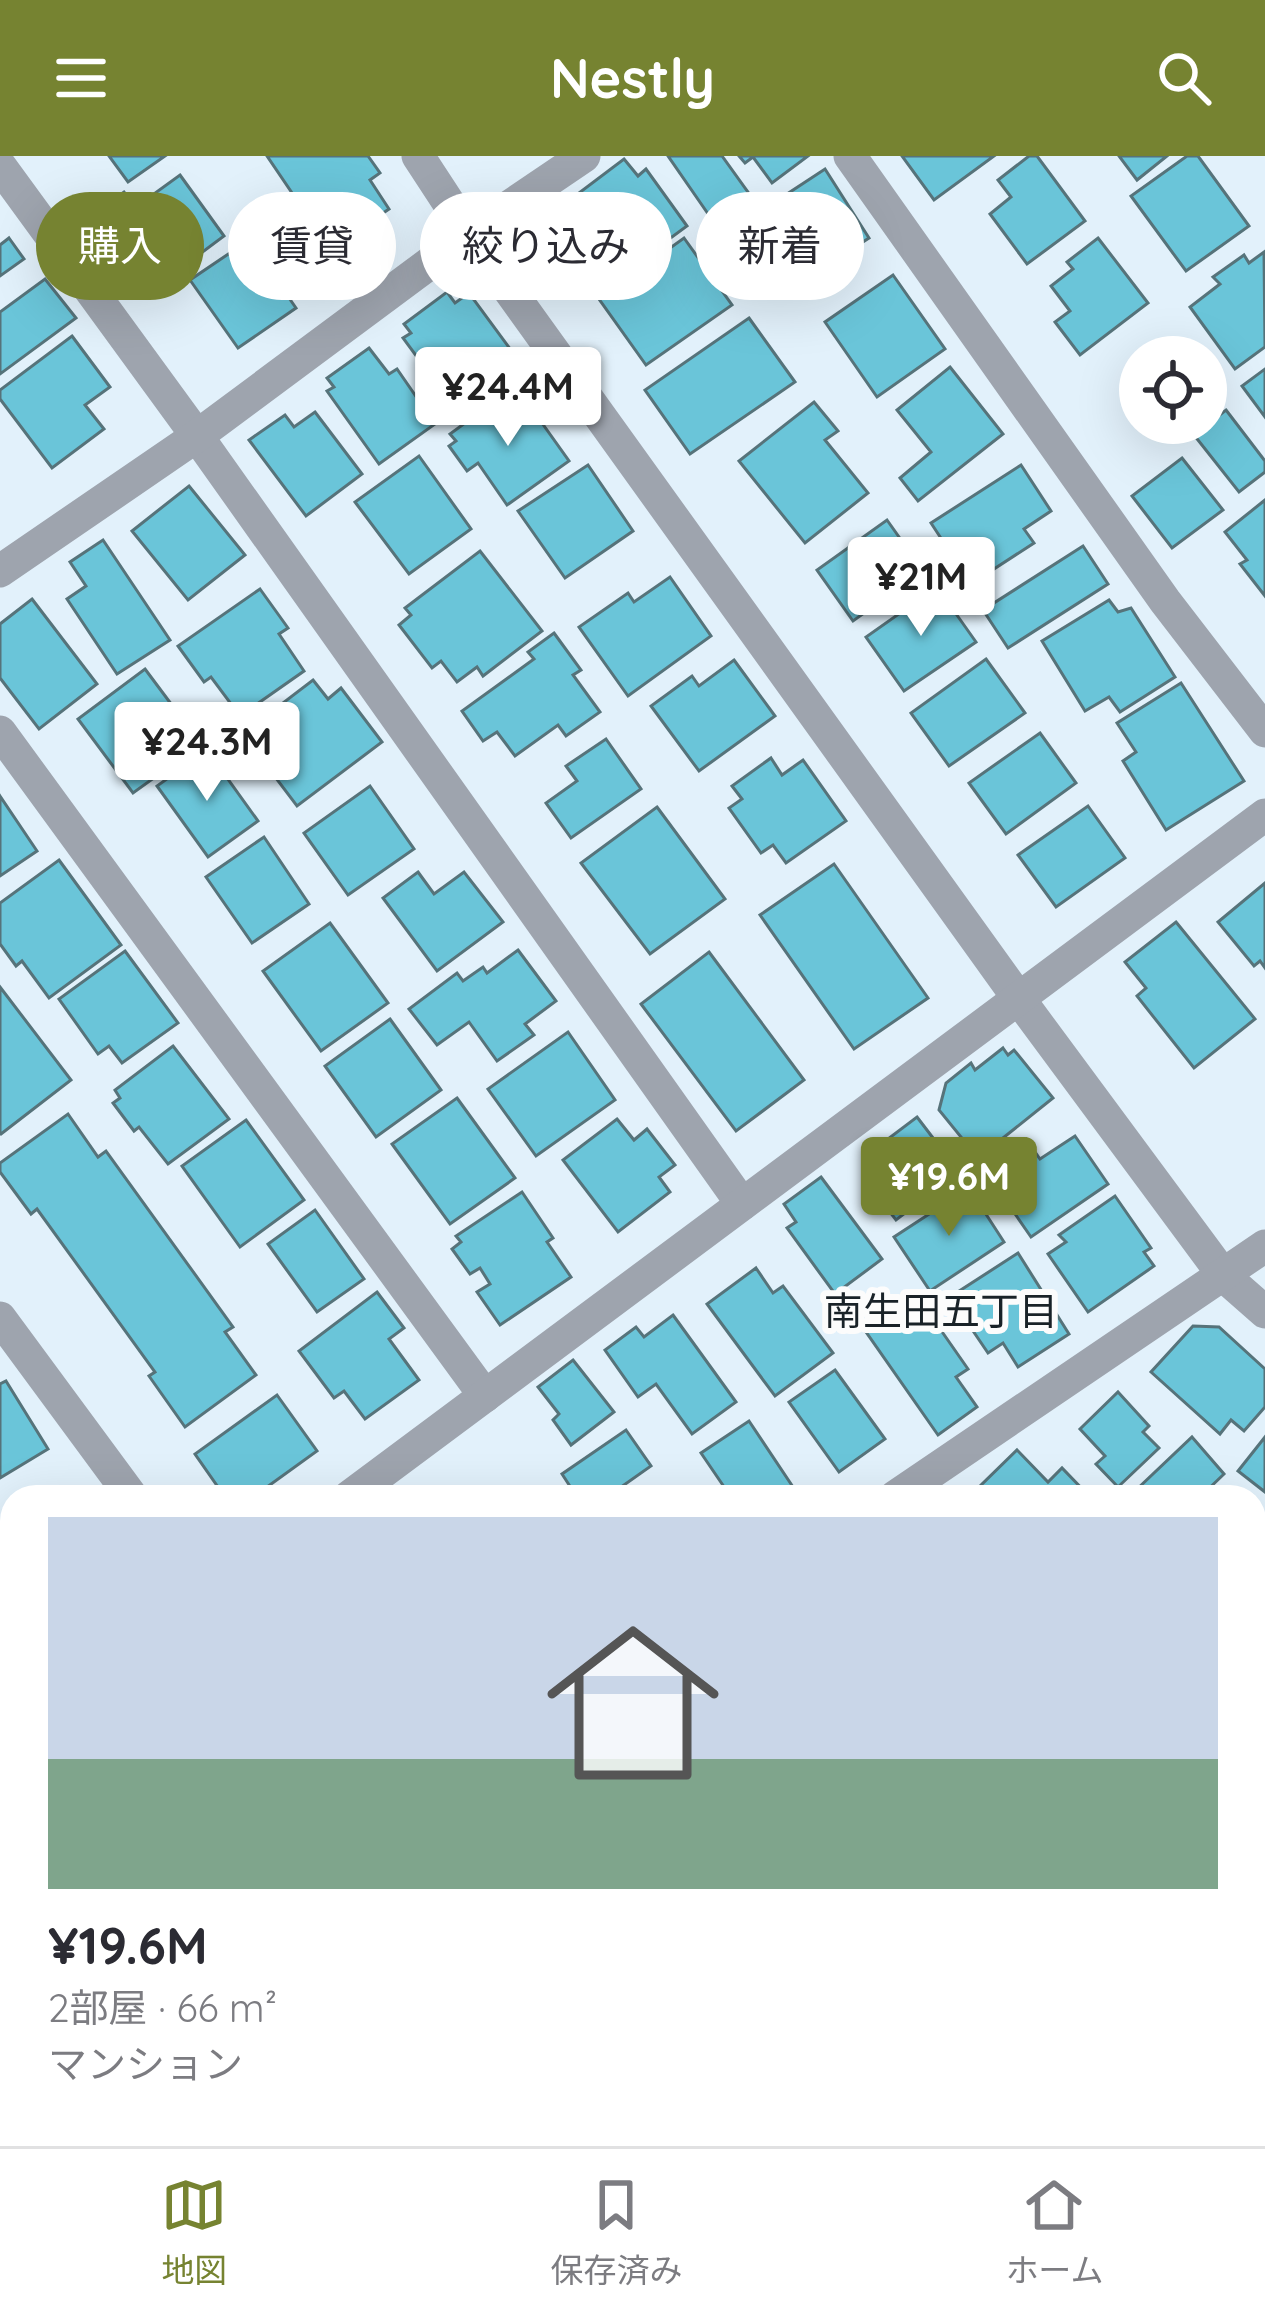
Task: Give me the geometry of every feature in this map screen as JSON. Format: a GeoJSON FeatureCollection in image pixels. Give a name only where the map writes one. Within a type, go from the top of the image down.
{"type":"FeatureCollection","features":[{"type":"Feature","properties":{"kind":"street"},"geometry":{"type":"LineString","coordinates":[[418,156],[442,192]]}},
{"type":"Feature","properties":{"kind":"street"},"geometry":{"type":"LineString","coordinates":[[531,192],[584,156]]}},
{"type":"Feature","properties":{"kind":"street"},"geometry":{"type":"LineString","coordinates":[[850,156],[1166,601],[1265,731]]}},
{"type":"Feature","properties":{"kind":"street"},"geometry":{"type":"LineString","coordinates":[[0,166],[742,1204]]}},
{"type":"Feature","properties":{"kind":"street"},"geometry":{"type":"LineString","coordinates":[[0,571],[197,436],[420,271]]}},
{"type":"Feature","properties":{"kind":"street"},"geometry":{"type":"LineString","coordinates":[[517,300],[1019,999],[1224,1276],[1265,1312]]}},
{"type":"Feature","properties":{"kind":"street"},"geometry":{"type":"LineString","coordinates":[[0,733],[485,1396]]}},
{"type":"Feature","properties":{"kind":"street"},"geometry":{"type":"LineString","coordinates":[[365,1485],[1265,815]]}},
{"type":"Feature","properties":{"kind":"street"},"geometry":{"type":"LineString","coordinates":[[916,1485],[1265,1246]]}},
{"type":"Feature","properties":{"kind":"street"},"geometry":{"type":"LineString","coordinates":[[0,1318],[123,1485]]}},
{"type":"Feature","properties":{"kind":"building"},"geometry":{"type":"Polygon","coordinates":[[[109,156],[165,156],[128,182],[109,156]]]}},
{"type":"Feature","properties":{"kind":"building"},"geometry":{"type":"Polygon","coordinates":[[[267,156],[368,156],[380,173],[370,180],[378,192],[291,192],[267,156]]]}},
{"type":"Feature","properties":{"kind":"building"},"geometry":{"type":"Polygon","coordinates":[[[668,156],[722,156],[748,192],[696,192],[696,196],[668,156]]]}},
{"type":"Feature","properties":{"kind":"building"},"geometry":{"type":"Polygon","coordinates":[[[739,156],[808,156],[772,183],[753,157],[745,163],[739,156]]]}},
{"type":"Feature","properties":{"kind":"building"},"geometry":{"type":"Polygon","coordinates":[[[902,156],[994,156],[934,200],[902,156]]]}},
{"type":"Feature","properties":{"kind":"building"},"geometry":{"type":"Polygon","coordinates":[[[1029,156],[1037,156],[1085,221],[1027,264],[990,214],[1011,197],[998,180],[1029,156]]]}},
{"type":"Feature","properties":{"kind":"building"},"geometry":{"type":"Polygon","coordinates":[[[1119,156],[1167,156],[1137,180],[1119,156]]]}},
{"type":"Feature","properties":{"kind":"building"},"geometry":{"type":"Polygon","coordinates":[[[1187,156],[1198,156],[1249,226],[1186,271],[1131,196],[1187,156]]]}},
{"type":"Feature","properties":{"kind":"building"},"geometry":{"type":"Polygon","coordinates":[[[624,159],[638,176],[646,169],[663,192],[580,192],[624,159]]]}},
{"type":"Feature","properties":{"kind":"building"},"geometry":{"type":"Polygon","coordinates":[[[825,169],[840,192],[790,192],[825,169]]]}},
{"type":"Feature","properties":{"kind":"building"},"geometry":{"type":"Polygon","coordinates":[[[180,175],[192,192],[157,192],[180,175]]]}},
{"type":"Feature","properties":{"kind":"building"},"geometry":{"type":"Polygon","coordinates":[[[672,205],[687,226],[672,237],[672,205]]]}},
{"type":"Feature","properties":{"kind":"building"},"geometry":{"type":"Polygon","coordinates":[[[204,208],[224,236],[204,251],[204,208]]]}},
{"type":"Feature","properties":{"kind":"building"},"geometry":{"type":"Polygon","coordinates":[[[9,238],[24,259],[0,276],[0,245],[9,238]]]}},
{"type":"Feature","properties":{"kind":"building"},"geometry":{"type":"Polygon","coordinates":[[[684,238],[696,255],[696,300],[728,300],[732,305],[646,365],[600,300],[672,300],[672,247],[684,238]]]}},
{"type":"Feature","properties":{"kind":"building"},"geometry":{"type":"Polygon","coordinates":[[[1098,238],[1148,303],[1080,355],[1055,322],[1070,311],[1051,286],[1073,269],[1067,262],[1098,238]]]}},
{"type":"Feature","properties":{"kind":"building"},"geometry":{"type":"Polygon","coordinates":[[[1264,252],[1265,347],[1235,369],[1227,358],[1227,336],[1211,336],[1190,307],[1220,284],[1213,277],[1244,255],[1249,263],[1264,252]]]}},
{"type":"Feature","properties":{"kind":"building"},"geometry":{"type":"Polygon","coordinates":[[[228,254],[228,300],[290,300],[296,308],[238,348],[204,300],[204,271],[228,254]]]}},
{"type":"Feature","properties":{"kind":"building"},"geometry":{"type":"Polygon","coordinates":[[[893,275],[945,349],[877,397],[825,322],[864,300],[864,295],[893,275]]]}},
{"type":"Feature","properties":{"kind":"building"},"geometry":{"type":"Polygon","coordinates":[[[36,286],[36,300],[62,300],[76,318],[0,374],[0,312],[36,286]]]}},
{"type":"Feature","properties":{"kind":"building"},"geometry":{"type":"Polygon","coordinates":[[[436,300],[474,300],[516,357],[458,399],[440,375],[434,380],[403,338],[411,333],[404,324],[436,300]]]}},
{"type":"Feature","properties":{"kind":"building"},"geometry":{"type":"Polygon","coordinates":[[[749,318],[795,382],[690,454],[645,390],[749,318]]]}},
{"type":"Feature","properties":{"kind":"building"},"geometry":{"type":"Polygon","coordinates":[[[72,336],[110,387],[85,405],[104,429],[52,468],[0,399],[0,390],[72,336]]]}},
{"type":"Feature","properties":{"kind":"building"},"geometry":{"type":"Polygon","coordinates":[[[369,348],[389,374],[397,369],[435,424],[379,464],[327,391],[334,387],[327,378],[369,348]]]}},
{"type":"Feature","properties":{"kind":"building"},"geometry":{"type":"Polygon","coordinates":[[[950,367],[1003,434],[918,501],[900,478],[931,452],[897,410],[950,367]]]}},
{"type":"Feature","properties":{"kind":"building"},"geometry":{"type":"Polygon","coordinates":[[[1265,369],[1265,417],[1242,386],[1265,369]]]}},
{"type":"Feature","properties":{"kind":"building"},"geometry":{"type":"Polygon","coordinates":[[[499,398],[511,414],[527,402],[569,461],[507,505],[478,463],[467,471],[449,446],[456,441],[450,434],[499,398]]]}},
{"type":"Feature","properties":{"kind":"building"},"geometry":{"type":"Polygon","coordinates":[[[814,402],[838,431],[825,440],[868,493],[805,543],[739,461],[814,402]]]}},
{"type":"Feature","properties":{"kind":"building"},"geometry":{"type":"Polygon","coordinates":[[[1227,411],[1265,461],[1265,472],[1239,492],[1201,444],[1227,444],[1227,411]]]}},
{"type":"Feature","properties":{"kind":"building"},"geometry":{"type":"Polygon","coordinates":[[[315,412],[362,474],[306,516],[249,440],[285,415],[294,427],[315,412]]]}},
{"type":"Feature","properties":{"kind":"building"},"geometry":{"type":"Polygon","coordinates":[[[419,456],[471,529],[409,574],[355,502],[419,456]]]}},
{"type":"Feature","properties":{"kind":"building"},"geometry":{"type":"Polygon","coordinates":[[[1182,458],[1223,510],[1172,548],[1132,496],[1182,458]]]}},
{"type":"Feature","properties":{"kind":"building"},"geometry":{"type":"Polygon","coordinates":[[[588,465],[633,531],[565,578],[518,511],[588,465]]]}},
{"type":"Feature","properties":{"kind":"building"},"geometry":{"type":"Polygon","coordinates":[[[1021,465],[1051,511],[1024,529],[1034,543],[971,584],[931,523],[1021,465]]]}},
{"type":"Feature","properties":{"kind":"building"},"geometry":{"type":"Polygon","coordinates":[[[189,486],[245,555],[188,600],[132,531],[189,486]]]}},
{"type":"Feature","properties":{"kind":"building"},"geometry":{"type":"Polygon","coordinates":[[[1265,500],[1265,596],[1240,564],[1247,560],[1225,532],[1265,500]]]}},
{"type":"Feature","properties":{"kind":"building"},"geometry":{"type":"Polygon","coordinates":[[[887,520],[923,571],[853,621],[817,570],[887,520]]]}},
{"type":"Feature","properties":{"kind":"building"},"geometry":{"type":"Polygon","coordinates":[[[103,540],[170,640],[117,674],[67,599],[86,586],[70,562],[103,540]]]}},
{"type":"Feature","properties":{"kind":"building"},"geometry":{"type":"Polygon","coordinates":[[[1083,546],[1108,584],[1008,648],[983,610],[1083,546]]]}},
{"type":"Feature","properties":{"kind":"building"},"geometry":{"type":"Polygon","coordinates":[[[480,551],[542,631],[483,676],[477,667],[457,682],[441,661],[432,668],[399,625],[411,615],[405,608],[480,551]]]}},
{"type":"Feature","properties":{"kind":"building"},"geometry":{"type":"Polygon","coordinates":[[[670,577],[711,636],[628,696],[579,627],[628,593],[634,602],[670,577]]]}},
{"type":"Feature","properties":{"kind":"building"},"geometry":{"type":"Polygon","coordinates":[[[937,587],[976,642],[904,691],[866,637],[937,587]]]}},
{"type":"Feature","properties":{"kind":"building"},"geometry":{"type":"Polygon","coordinates":[[[260,589],[288,628],[279,634],[304,671],[240,716],[211,677],[204,682],[178,646],[260,589]]]}},
{"type":"Feature","properties":{"kind":"building"},"geometry":{"type":"Polygon","coordinates":[[[32,599],[97,684],[39,729],[0,678],[0,624],[32,599]]]}},
{"type":"Feature","properties":{"kind":"building"},"geometry":{"type":"Polygon","coordinates":[[[1109,600],[1118,612],[1131,608],[1175,677],[1120,712],[1109,697],[1085,711],[1042,641],[1109,600]]]}},
{"type":"Feature","properties":{"kind":"building"},"geometry":{"type":"Polygon","coordinates":[[[554,633],[581,670],[573,675],[600,712],[566,736],[558,725],[515,756],[497,732],[483,741],[462,711],[534,659],[528,652],[554,633]]]}},
{"type":"Feature","properties":{"kind":"building"},"geometry":{"type":"Polygon","coordinates":[[[986,659],[1025,713],[949,766],[911,713],[986,659]]]}},
{"type":"Feature","properties":{"kind":"building"},"geometry":{"type":"Polygon","coordinates":[[[734,660],[775,716],[699,771],[651,706],[692,676],[699,686],[734,660]]]}},
{"type":"Feature","properties":{"kind":"building"},"geometry":{"type":"Polygon","coordinates":[[[145,669],[201,744],[133,793],[78,719],[145,669]]]}},
{"type":"Feature","properties":{"kind":"building"},"geometry":{"type":"Polygon","coordinates":[[[313,680],[328,699],[341,688],[382,742],[297,806],[251,745],[262,737],[253,726],[313,680]]]}},
{"type":"Feature","properties":{"kind":"building"},"geometry":{"type":"Polygon","coordinates":[[[1181,683],[1244,781],[1166,830],[1123,761],[1136,752],[1117,723],[1181,683]]]}},
{"type":"Feature","properties":{"kind":"building"},"geometry":{"type":"Polygon","coordinates":[[[1040,733],[1076,783],[1006,834],[969,783],[1040,733]]]}},
{"type":"Feature","properties":{"kind":"building"},"geometry":{"type":"Polygon","coordinates":[[[606,739],[641,789],[571,838],[546,803],[577,781],[566,766],[606,739]]]}},
{"type":"Feature","properties":{"kind":"building"},"geometry":{"type":"Polygon","coordinates":[[[207,750],[258,821],[208,857],[157,786],[207,750]]]}},
{"type":"Feature","properties":{"kind":"building"},"geometry":{"type":"Polygon","coordinates":[[[771,758],[782,775],[803,760],[846,821],[786,863],[773,845],[761,853],[729,808],[742,799],[732,786],[771,758]]]}},
{"type":"Feature","properties":{"kind":"building"},"geometry":{"type":"Polygon","coordinates":[[[370,786],[414,849],[348,895],[304,833],[370,786]]]}},
{"type":"Feature","properties":{"kind":"building"},"geometry":{"type":"Polygon","coordinates":[[[0,796],[37,851],[0,876],[0,796]]]}},
{"type":"Feature","properties":{"kind":"building"},"geometry":{"type":"Polygon","coordinates":[[[1088,806],[1125,858],[1056,907],[1018,855],[1088,806]]]}},
{"type":"Feature","properties":{"kind":"building"},"geometry":{"type":"Polygon","coordinates":[[[657,807],[725,899],[650,954],[581,863],[657,807]]]}},
{"type":"Feature","properties":{"kind":"building"},"geometry":{"type":"Polygon","coordinates":[[[264,837],[309,904],[252,943],[206,877],[264,837]]]}},
{"type":"Feature","properties":{"kind":"building"},"geometry":{"type":"Polygon","coordinates":[[[59,860],[121,945],[49,998],[22,961],[16,966],[0,944],[0,903],[59,860]]]}},
{"type":"Feature","properties":{"kind":"building"},"geometry":{"type":"Polygon","coordinates":[[[834,864],[928,998],[854,1049],[760,915],[834,864]]]}},
{"type":"Feature","properties":{"kind":"building"},"geometry":{"type":"Polygon","coordinates":[[[418,872],[434,894],[464,872],[503,922],[437,971],[383,898],[418,872]]]}},
{"type":"Feature","properties":{"kind":"building"},"geometry":{"type":"Polygon","coordinates":[[[1265,883],[1265,968],[1260,961],[1254,966],[1218,922],[1265,883]]]}},
{"type":"Feature","properties":{"kind":"building"},"geometry":{"type":"Polygon","coordinates":[[[1176,922],[1255,1019],[1194,1068],[1137,996],[1146,988],[1125,962],[1176,922]]]}},
{"type":"Feature","properties":{"kind":"building"},"geometry":{"type":"Polygon","coordinates":[[[330,923],[388,1003],[321,1051],[263,971],[330,923]]]}},
{"type":"Feature","properties":{"kind":"building"},"geometry":{"type":"Polygon","coordinates":[[[518,950],[556,1001],[525,1024],[534,1035],[497,1061],[469,1022],[437,1045],[409,1009],[457,973],[463,981],[483,967],[487,973],[518,950]]]}},
{"type":"Feature","properties":{"kind":"building"},"geometry":{"type":"Polygon","coordinates":[[[125,951],[178,1023],[122,1063],[109,1046],[98,1054],[59,999],[125,951]]]}},
{"type":"Feature","properties":{"kind":"building"},"geometry":{"type":"Polygon","coordinates":[[[709,952],[804,1080],[736,1131],[641,1004],[709,952]]]}},
{"type":"Feature","properties":{"kind":"building"},"geometry":{"type":"Polygon","coordinates":[[[0,987],[71,1080],[1,1134],[0,1133],[0,987]]]}},
{"type":"Feature","properties":{"kind":"building"},"geometry":{"type":"Polygon","coordinates":[[[390,1019],[441,1090],[376,1137],[325,1066],[390,1019]]]}},
{"type":"Feature","properties":{"kind":"building"},"geometry":{"type":"Polygon","coordinates":[[[568,1032],[615,1100],[536,1156],[488,1089],[568,1032]]]}},
{"type":"Feature","properties":{"kind":"building"},"geometry":{"type":"Polygon","coordinates":[[[173,1046],[229,1119],[168,1164],[113,1103],[120,1098],[115,1090],[173,1046]]]}},
{"type":"Feature","properties":{"kind":"building"},"geometry":{"type":"Polygon","coordinates":[[[1003,1048],[1008,1055],[1014,1050],[1053,1098],[978,1158],[939,1110],[946,1083],[971,1063],[975,1070],[1003,1048]]]}},
{"type":"Feature","properties":{"kind":"building"},"geometry":{"type":"Polygon","coordinates":[[[457,1098],[515,1178],[450,1224],[392,1144],[457,1098]]]}},
{"type":"Feature","properties":{"kind":"building"},"geometry":{"type":"Polygon","coordinates":[[[68,1114],[98,1157],[106,1151],[233,1327],[225,1332],[256,1375],[185,1427],[149,1376],[155,1372],[37,1209],[31,1214],[0,1172],[0,1163],[68,1114]]]}},
{"type":"Feature","properties":{"kind":"building"},"geometry":{"type":"Polygon","coordinates":[[[917,1117],[959,1172],[896,1220],[869,1185],[879,1178],[864,1157],[917,1117]]]}},
{"type":"Feature","properties":{"kind":"building"},"geometry":{"type":"Polygon","coordinates":[[[617,1119],[634,1140],[647,1129],[675,1165],[659,1177],[670,1192],[618,1232],[563,1160],[617,1119]]]}},
{"type":"Feature","properties":{"kind":"building"},"geometry":{"type":"Polygon","coordinates":[[[246,1120],[304,1200],[240,1247],[182,1166],[246,1120]]]}},
{"type":"Feature","properties":{"kind":"building"},"geometry":{"type":"Polygon","coordinates":[[[1075,1136],[1108,1184],[1031,1237],[984,1169],[1026,1139],[1040,1159],[1075,1136]]]}},
{"type":"Feature","properties":{"kind":"building"},"geometry":{"type":"Polygon","coordinates":[[[821,1177],[882,1259],[835,1294],[787,1228],[796,1222],[784,1204],[821,1177]]]}},
{"type":"Feature","properties":{"kind":"building"},"geometry":{"type":"Polygon","coordinates":[[[969,1188],[1004,1242],[930,1291],[894,1237],[969,1188]]]}},
{"type":"Feature","properties":{"kind":"building"},"geometry":{"type":"Polygon","coordinates":[[[522,1192],[553,1238],[547,1242],[571,1277],[500,1325],[477,1292],[490,1284],[480,1268],[470,1274],[452,1249],[461,1242],[456,1236],[522,1192]]]}},
{"type":"Feature","properties":{"kind":"building"},"geometry":{"type":"Polygon","coordinates":[[[1115,1196],[1151,1248],[1144,1252],[1154,1266],[1088,1312],[1048,1254],[1066,1242],[1059,1235],[1115,1196]]]}},
{"type":"Feature","properties":{"kind":"building"},"geometry":{"type":"Polygon","coordinates":[[[315,1210],[364,1279],[317,1312],[268,1244],[315,1210]]]}},
{"type":"Feature","properties":{"kind":"building"},"geometry":{"type":"Polygon","coordinates":[[[1018,1253],[1069,1334],[1018,1367],[1003,1343],[988,1353],[950,1297],[1018,1253]]]}},
{"type":"Feature","properties":{"kind":"building"},"geometry":{"type":"Polygon","coordinates":[[[756,1268],[773,1293],[783,1286],[833,1353],[775,1396],[707,1304],[756,1268]]]}},
{"type":"Feature","properties":{"kind":"building"},"geometry":{"type":"Polygon","coordinates":[[[377,1292],[404,1328],[389,1339],[419,1380],[365,1419],[344,1391],[334,1398],[299,1351],[377,1292]]]}},
{"type":"Feature","properties":{"kind":"building"},"geometry":{"type":"Polygon","coordinates":[[[915,1293],[968,1369],[956,1377],[977,1407],[938,1435],[864,1329],[915,1293]]]}},
{"type":"Feature","properties":{"kind":"building"},"geometry":{"type":"Polygon","coordinates":[[[673,1315],[736,1402],[692,1434],[656,1384],[638,1397],[605,1350],[636,1327],[644,1337],[673,1315]]]}},
{"type":"Feature","properties":{"kind":"building"},"geometry":{"type":"Polygon","coordinates":[[[1193,1326],[1219,1327],[1265,1369],[1265,1407],[1244,1431],[1231,1420],[1220,1434],[1151,1372],[1193,1326]]]}},
{"type":"Feature","properties":{"kind":"building"},"geometry":{"type":"Polygon","coordinates":[[[573,1360],[614,1412],[571,1445],[553,1420],[559,1414],[538,1387],[573,1360]]]}},
{"type":"Feature","properties":{"kind":"building"},"geometry":{"type":"Polygon","coordinates":[[[835,1370],[885,1439],[839,1472],[789,1402],[835,1370]]]}},
{"type":"Feature","properties":{"kind":"building"},"geometry":{"type":"Polygon","coordinates":[[[6,1381],[48,1449],[0,1478],[0,1384],[6,1381]]]}},
{"type":"Feature","properties":{"kind":"building"},"geometry":{"type":"Polygon","coordinates":[[[1118,1392],[1149,1426],[1143,1432],[1159,1448],[1116,1485],[1096,1464],[1105,1456],[1080,1429],[1118,1392]]]}},
{"type":"Feature","properties":{"kind":"building"},"geometry":{"type":"Polygon","coordinates":[[[277,1395],[317,1451],[270,1485],[217,1485],[195,1454],[277,1395]]]}},
{"type":"Feature","properties":{"kind":"building"},"geometry":{"type":"Polygon","coordinates":[[[749,1421],[792,1485],[723,1485],[701,1453],[749,1421]]]}},
{"type":"Feature","properties":{"kind":"building"},"geometry":{"type":"Polygon","coordinates":[[[626,1430],[651,1466],[624,1485],[569,1485],[562,1474],[626,1430]]]}},
{"type":"Feature","properties":{"kind":"building"},"geometry":{"type":"Polygon","coordinates":[[[1192,1437],[1224,1474],[1213,1485],[1141,1485],[1192,1437]]]}},
{"type":"Feature","properties":{"kind":"building"},"geometry":{"type":"Polygon","coordinates":[[[1265,1437],[1265,1485],[1256,1485],[1238,1471],[1265,1437]]]}},
{"type":"Feature","properties":{"kind":"building"},"geometry":{"type":"Polygon","coordinates":[[[1017,1450],[1048,1482],[1062,1468],[1078,1485],[981,1485],[1017,1450]]]}},
{"type":"Feature","properties":{"kind":"district","name":"南生田五丁目"},"geometry":{"type":"Point","coordinates":[941,1311]}}]}
